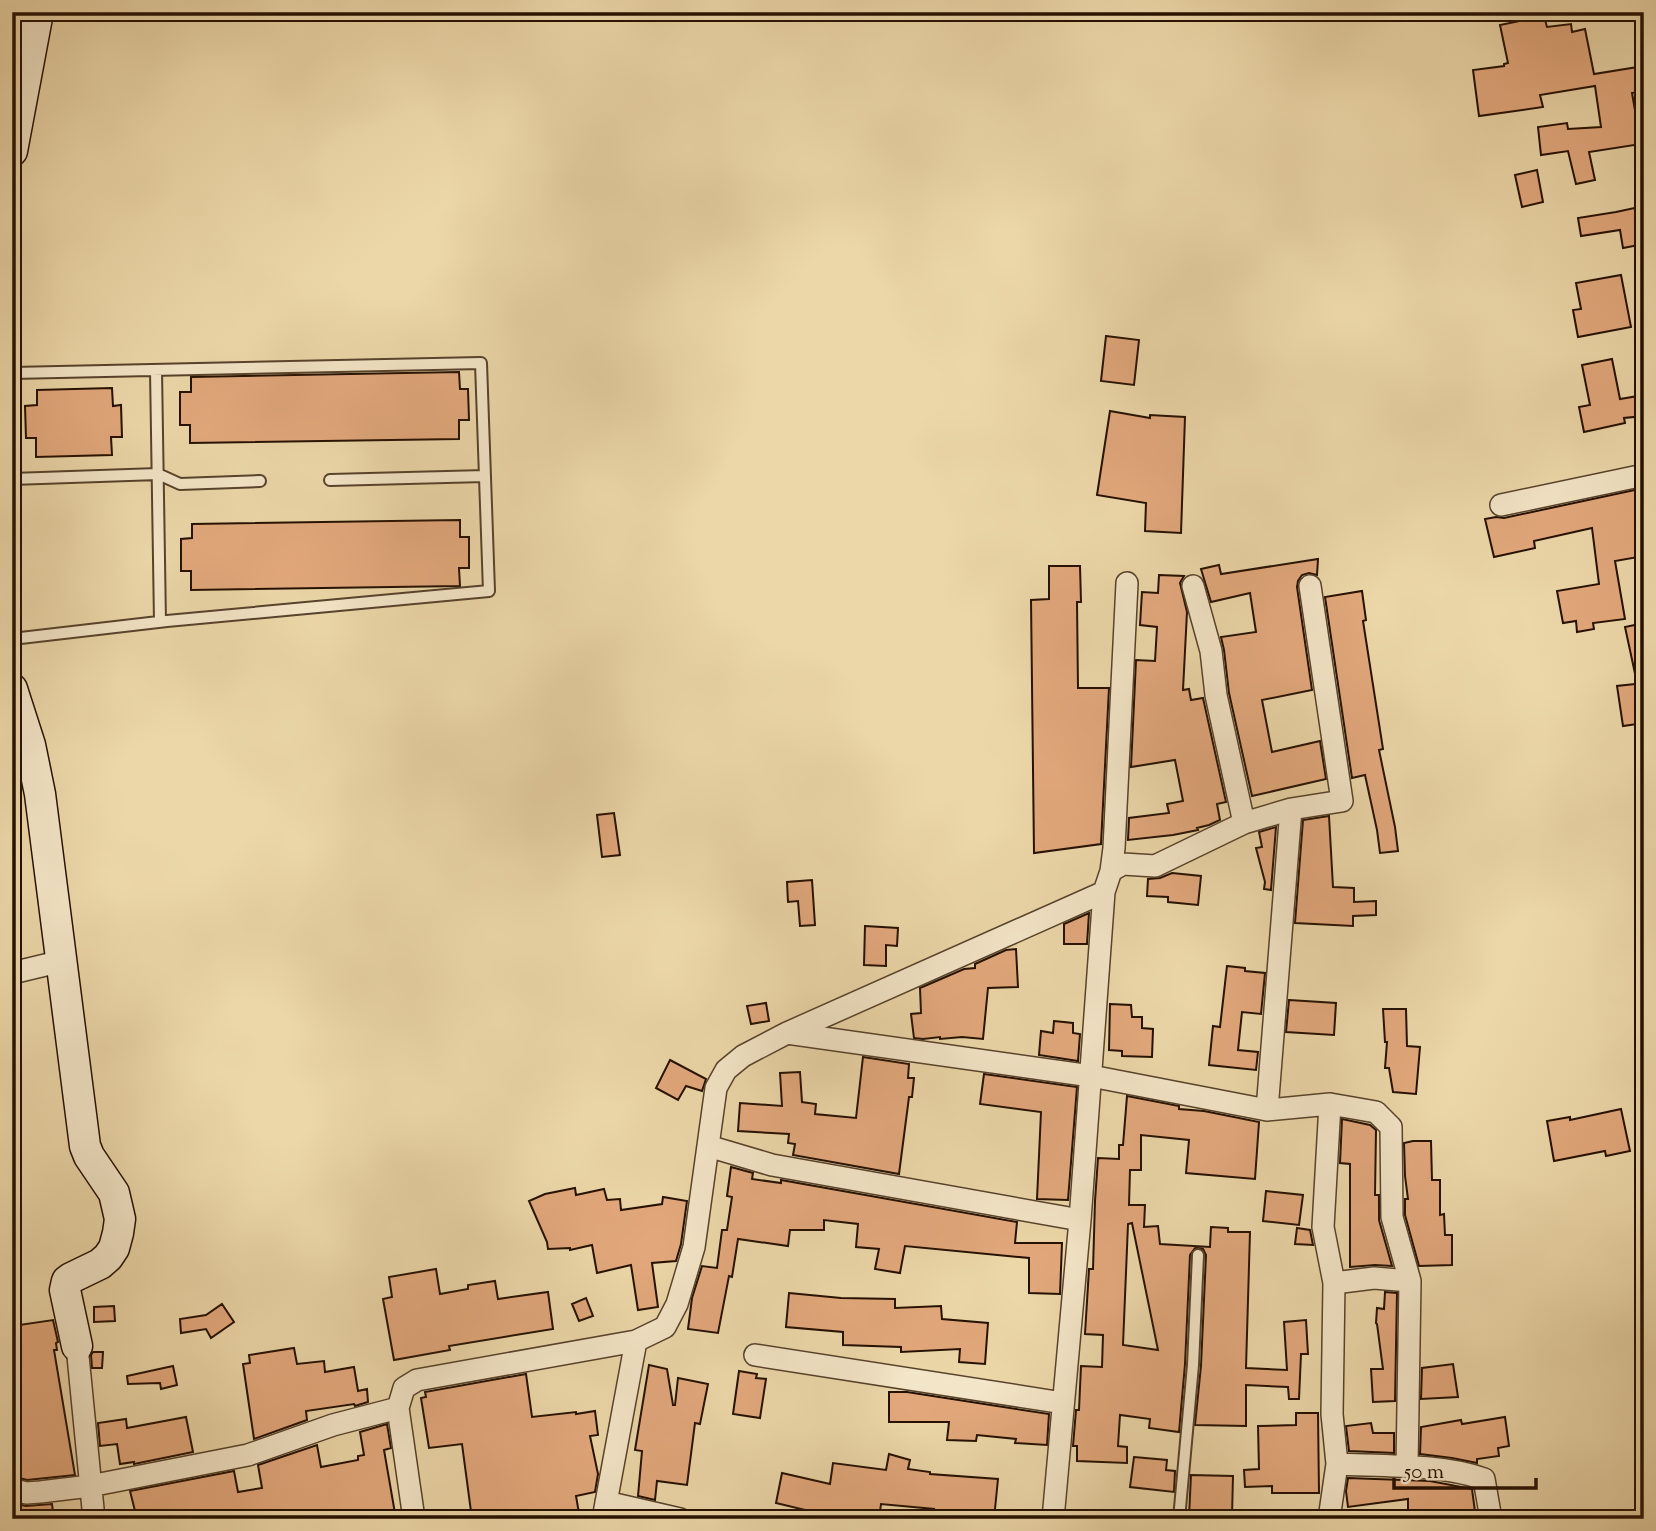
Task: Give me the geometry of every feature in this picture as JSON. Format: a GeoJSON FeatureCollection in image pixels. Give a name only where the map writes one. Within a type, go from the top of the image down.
{"type":"FeatureCollection","features":[{"type":"Feature","properties":{"kind":"street"},"geometry":{"type":"LineString","coordinates":[[12,150],[38,12]]}},
{"type":"Feature","properties":{"kind":"street"},"geometry":{"type":"LineString","coordinates":[[1501,505],[1644,475]]}},
{"type":"Feature","properties":{"kind":"street"},"geometry":{"type":"LineString","coordinates":[[1053,1519],[1080,1220],[1104,892],[1111,871],[1114,848],[1127,583]]}},
{"type":"Feature","properties":{"kind":"street"},"geometry":{"type":"LineString","coordinates":[[1193,586],[1210,651],[1216,695],[1244,822]]}},
{"type":"Feature","properties":{"kind":"street"},"geometry":{"type":"LineString","coordinates":[[1111,871],[1123,864],[1155,866],[1244,822],[1291,809],[1342,801],[1310,586]]}},
{"type":"Feature","properties":{"kind":"street"},"geometry":{"type":"LineString","coordinates":[[12,689],[30,745],[40,794],[85,1146],[114,1193],[120,1219],[117,1241],[108,1257],[100,1264],[71,1278],[65,1285],[77,1346],[94,1519]]}},
{"type":"Feature","properties":{"kind":"street"},"geometry":{"type":"LineString","coordinates":[[1267,1110],[1291,809]]}},
{"type":"Feature","properties":{"kind":"street"},"geometry":{"type":"LineString","coordinates":[[414,1519],[398,1408],[404,1388],[417,1380],[636,1341],[665,1327],[677,1304],[694,1247],[716,1088],[726,1070],[743,1056],[787,1033],[1104,892]]}},
{"type":"Feature","properties":{"kind":"street"},"geometry":{"type":"LineString","coordinates":[[12,973],[62,961]]}},
{"type":"Feature","properties":{"kind":"street"},"geometry":{"type":"LineString","coordinates":[[787,1033],[1091,1076],[1267,1110],[1330,1104],[1376,1112],[1391,1127],[1392,1217],[1410,1281],[1407,1467]]}},
{"type":"Feature","properties":{"kind":"street"},"geometry":{"type":"LineString","coordinates":[[1329,1519],[1337,1464],[1332,1414],[1334,1283],[1323,1227],[1330,1104]]}},
{"type":"Feature","properties":{"kind":"street"},"geometry":{"type":"LineString","coordinates":[[708,1146],[772,1165],[1080,1220]]}},
{"type":"Feature","properties":{"kind":"street"},"geometry":{"type":"LineString","coordinates":[[1334,1283],[1374,1278],[1410,1281]]}},
{"type":"Feature","properties":{"kind":"street"},"geometry":{"type":"LineString","coordinates":[[636,1341],[605,1510],[680,1519]]}},
{"type":"Feature","properties":{"kind":"street"},"geometry":{"type":"LineString","coordinates":[[755,1355],[1063,1403]]}},
{"type":"Feature","properties":{"kind":"street"},"geometry":{"type":"LineString","coordinates":[[12,1489],[26,1493],[90,1486],[248,1455],[333,1425],[398,1408]]}},
{"type":"Feature","properties":{"kind":"street"},"geometry":{"type":"LineString","coordinates":[[1337,1464],[1467,1473],[1484,1479],[1491,1519]]}},
{"type":"Feature","properties":{"kind":"lane"},"geometry":{"type":"LineString","coordinates":[[12,373],[481,363],[489,591],[12,639]]}},
{"type":"Feature","properties":{"kind":"lane"},"geometry":{"type":"LineString","coordinates":[[156,370],[160,622]]}},
{"type":"Feature","properties":{"kind":"lane"},"geometry":{"type":"LineString","coordinates":[[12,479],[158,474],[180,484],[260,481]]}},
{"type":"Feature","properties":{"kind":"lane"},"geometry":{"type":"LineString","coordinates":[[330,480],[485,476]]}},
{"type":"Feature","properties":{"kind":"lane"},"geometry":{"type":"LineString","coordinates":[[1180,1519],[1193,1365],[1198,1255]]}},
{"type":"Feature","properties":{"kind":"building"},"geometry":{"type":"Polygon","coordinates":[[[1544,16],[1547,27],[1571,24],[1572,32],[1585,29],[1594,74],[1644,66],[1644,91],[1632,93],[1641,144],[1589,152],[1595,180],[1576,184],[1568,151],[1541,155],[1538,127],[1567,123],[1568,129],[1601,127],[1595,86],[1540,95],[1543,107],[1479,116],[1473,70],[1504,66],[1508,63],[1500,25],[1544,16]]]}},
{"type":"Feature","properties":{"kind":"building"},"geometry":{"type":"Polygon","coordinates":[[[1537,170],[1543,202],[1522,207],[1515,175],[1537,170]]]}},
{"type":"Feature","properties":{"kind":"building"},"geometry":{"type":"Polygon","coordinates":[[[1644,206],[1644,244],[1623,248],[1620,230],[1581,236],[1578,218],[1644,206]]]}},
{"type":"Feature","properties":{"kind":"building"},"geometry":{"type":"Polygon","coordinates":[[[1621,275],[1631,327],[1578,337],[1573,310],[1581,309],[1576,283],[1621,275]]]}},
{"type":"Feature","properties":{"kind":"building"},"geometry":{"type":"Polygon","coordinates":[[[1106,336],[1139,340],[1134,385],[1101,381],[1106,336]]]}},
{"type":"Feature","properties":{"kind":"building"},"geometry":{"type":"Polygon","coordinates":[[[1612,359],[1620,399],[1644,395],[1644,416],[1624,418],[1625,423],[1584,432],[1579,407],[1590,405],[1582,365],[1612,359]]]}},
{"type":"Feature","properties":{"kind":"building"},"geometry":{"type":"Polygon","coordinates":[[[459,372],[460,389],[468,389],[469,420],[459,420],[459,439],[190,443],[190,425],[180,425],[180,392],[191,392],[191,377],[459,372]]]}},
{"type":"Feature","properties":{"kind":"building"},"geometry":{"type":"Polygon","coordinates":[[[112,388],[113,406],[121,405],[122,437],[111,437],[112,455],[36,457],[36,438],[26,438],[25,406],[37,405],[37,390],[112,388]]]}},
{"type":"Feature","properties":{"kind":"building"},"geometry":{"type":"Polygon","coordinates":[[[1110,411],[1150,418],[1150,415],[1185,417],[1181,533],[1145,531],[1146,503],[1097,495],[1110,411]]]}},
{"type":"Feature","properties":{"kind":"building"},"geometry":{"type":"Polygon","coordinates":[[[1644,488],[1644,556],[1615,561],[1625,619],[1593,623],[1594,629],[1577,632],[1576,621],[1563,623],[1557,591],[1599,584],[1592,528],[1534,541],[1535,548],[1494,557],[1485,519],[1504,518],[1644,488]]]}},
{"type":"Feature","properties":{"kind":"building"},"geometry":{"type":"Polygon","coordinates":[[[460,520],[460,537],[469,537],[469,568],[459,568],[460,586],[191,590],[191,571],[181,571],[181,539],[192,538],[192,524],[460,520]]]}},
{"type":"Feature","properties":{"kind":"building"},"geometry":{"type":"Polygon","coordinates":[[[1318,559],[1317,575],[1302,575],[1297,587],[1312,690],[1262,700],[1272,752],[1320,741],[1326,779],[1252,796],[1229,693],[1221,637],[1256,632],[1250,593],[1211,602],[1201,569],[1219,565],[1221,574],[1318,559]]]}},
{"type":"Feature","properties":{"kind":"building"},"geometry":{"type":"Polygon","coordinates":[[[1049,566],[1080,566],[1081,602],[1077,602],[1078,688],[1109,688],[1101,844],[1034,853],[1031,600],[1049,599],[1049,566]]]}},
{"type":"Feature","properties":{"kind":"building"},"geometry":{"type":"Polygon","coordinates":[[[1159,575],[1184,576],[1180,583],[1187,612],[1183,690],[1189,689],[1191,700],[1203,698],[1226,802],[1217,804],[1220,820],[1197,828],[1198,830],[1128,840],[1129,818],[1169,813],[1167,804],[1183,801],[1175,760],[1131,767],[1136,660],[1155,661],[1157,627],[1140,625],[1142,592],[1158,593],[1159,575]]]}},
{"type":"Feature","properties":{"kind":"building"},"geometry":{"type":"Polygon","coordinates":[[[1362,591],[1366,620],[1363,621],[1383,749],[1379,750],[1398,851],[1380,853],[1365,775],[1352,778],[1325,597],[1362,591]]]}},
{"type":"Feature","properties":{"kind":"building"},"geometry":{"type":"Polygon","coordinates":[[[1644,623],[1644,682],[1637,683],[1625,627],[1644,623]]]}},
{"type":"Feature","properties":{"kind":"building"},"geometry":{"type":"Polygon","coordinates":[[[1644,683],[1644,723],[1623,726],[1617,686],[1644,683]]]}},
{"type":"Feature","properties":{"kind":"building"},"geometry":{"type":"Polygon","coordinates":[[[614,813],[620,855],[602,857],[597,815],[614,813]]]}},
{"type":"Feature","properties":{"kind":"building"},"geometry":{"type":"Polygon","coordinates":[[[1329,816],[1333,887],[1354,888],[1354,902],[1376,901],[1376,915],[1353,916],[1353,926],[1295,923],[1303,820],[1329,816]]]}},
{"type":"Feature","properties":{"kind":"building"},"geometry":{"type":"Polygon","coordinates":[[[1276,827],[1271,890],[1264,889],[1265,882],[1256,848],[1262,847],[1259,832],[1276,827]]]}},
{"type":"Feature","properties":{"kind":"building"},"geometry":{"type":"Polygon","coordinates":[[[1172,873],[1201,876],[1198,905],[1168,902],[1168,897],[1147,896],[1148,879],[1172,873]]]}},
{"type":"Feature","properties":{"kind":"building"},"geometry":{"type":"Polygon","coordinates":[[[812,880],[815,925],[800,926],[798,901],[788,902],[787,882],[812,880]]]}},
{"type":"Feature","properties":{"kind":"building"},"geometry":{"type":"Polygon","coordinates":[[[1089,913],[1087,944],[1064,944],[1064,924],[1089,913]]]}},
{"type":"Feature","properties":{"kind":"building"},"geometry":{"type":"Polygon","coordinates":[[[865,926],[898,928],[897,946],[886,945],[886,966],[864,965],[865,926]]]}},
{"type":"Feature","properties":{"kind":"building"},"geometry":{"type":"Polygon","coordinates":[[[1016,949],[1018,987],[988,988],[983,1039],[914,1038],[911,1014],[921,1013],[920,988],[964,969],[975,968],[975,964],[1006,950],[1016,949]]]}},
{"type":"Feature","properties":{"kind":"building"},"geometry":{"type":"Polygon","coordinates":[[[1227,966],[1265,973],[1261,1014],[1242,1012],[1238,1050],[1258,1052],[1256,1070],[1209,1065],[1213,1026],[1220,1027],[1227,966]]]}},
{"type":"Feature","properties":{"kind":"building"},"geometry":{"type":"Polygon","coordinates":[[[1289,1000],[1336,1003],[1334,1035],[1286,1032],[1289,1000]]]}},
{"type":"Feature","properties":{"kind":"building"},"geometry":{"type":"Polygon","coordinates":[[[766,1003],[769,1021],[751,1024],[747,1006],[766,1003]]]}},
{"type":"Feature","properties":{"kind":"building"},"geometry":{"type":"Polygon","coordinates":[[[1110,1004],[1131,1005],[1132,1017],[1142,1017],[1142,1028],[1153,1029],[1152,1057],[1122,1056],[1122,1051],[1109,1050],[1110,1004]]]}},
{"type":"Feature","properties":{"kind":"building"},"geometry":{"type":"Polygon","coordinates":[[[1383,1009],[1406,1009],[1407,1046],[1420,1047],[1416,1094],[1393,1092],[1389,1068],[1385,1068],[1387,1042],[1383,1009]]]}},
{"type":"Feature","properties":{"kind":"building"},"geometry":{"type":"Polygon","coordinates":[[[1054,1021],[1073,1023],[1073,1033],[1080,1034],[1078,1061],[1039,1055],[1041,1031],[1053,1033],[1054,1021]]]}},
{"type":"Feature","properties":{"kind":"building"},"geometry":{"type":"Polygon","coordinates":[[[863,1057],[909,1064],[908,1078],[914,1078],[899,1174],[793,1155],[795,1144],[788,1143],[789,1134],[738,1131],[740,1103],[782,1106],[780,1073],[800,1072],[802,1102],[816,1104],[815,1114],[856,1118],[863,1057]]]}},
{"type":"Feature","properties":{"kind":"building"},"geometry":{"type":"Polygon","coordinates":[[[670,1060],[706,1079],[702,1091],[686,1086],[678,1100],[656,1088],[670,1060]]]}},
{"type":"Feature","properties":{"kind":"building"},"geometry":{"type":"Polygon","coordinates":[[[984,1074],[1077,1087],[1068,1200],[1037,1199],[1041,1112],[980,1104],[984,1074]]]}},
{"type":"Feature","properties":{"kind":"building"},"geometry":{"type":"Polygon","coordinates":[[[1127,1096],[1179,1106],[1179,1109],[1259,1122],[1255,1179],[1186,1173],[1189,1140],[1141,1135],[1141,1170],[1130,1170],[1129,1205],[1145,1205],[1144,1227],[1158,1226],[1160,1244],[1210,1247],[1211,1227],[1228,1228],[1228,1232],[1250,1232],[1246,1368],[1287,1370],[1284,1322],[1306,1320],[1308,1354],[1301,1354],[1299,1399],[1289,1399],[1288,1387],[1246,1385],[1246,1426],[1195,1425],[1201,1366],[1206,1255],[1203,1249],[1195,1248],[1190,1255],[1179,1432],[1149,1428],[1150,1419],[1120,1415],[1118,1446],[1127,1447],[1127,1463],[1077,1461],[1077,1446],[1073,1446],[1076,1410],[1079,1410],[1081,1366],[1102,1367],[1103,1335],[1085,1334],[1089,1269],[1093,1269],[1098,1158],[1119,1159],[1119,1145],[1123,1145],[1127,1096]],[[1132,1223],[1128,1224],[1123,1345],[1158,1350],[1132,1223]]]}},
{"type":"Feature","properties":{"kind":"building"},"geometry":{"type":"Polygon","coordinates":[[[1621,1109],[1630,1151],[1606,1156],[1605,1151],[1554,1161],[1547,1121],[1570,1117],[1570,1120],[1621,1109]]]}},
{"type":"Feature","properties":{"kind":"building"},"geometry":{"type":"Polygon","coordinates":[[[1342,1119],[1370,1125],[1376,1130],[1375,1195],[1379,1195],[1379,1220],[1392,1266],[1350,1267],[1350,1164],[1340,1163],[1342,1119]]]}},
{"type":"Feature","properties":{"kind":"building"},"geometry":{"type":"Polygon","coordinates":[[[1431,1141],[1432,1180],[1440,1180],[1440,1215],[1444,1214],[1445,1235],[1452,1235],[1452,1265],[1419,1266],[1405,1215],[1405,1199],[1408,1199],[1404,1143],[1431,1141]]]}},
{"type":"Feature","properties":{"kind":"building"},"geometry":{"type":"Polygon","coordinates":[[[731,1167],[753,1173],[752,1179],[781,1183],[781,1180],[1017,1222],[1015,1243],[1062,1243],[1060,1294],[1029,1293],[1029,1258],[905,1246],[900,1273],[875,1269],[879,1249],[856,1247],[858,1224],[824,1220],[824,1230],[790,1230],[788,1246],[738,1239],[718,1333],[688,1329],[692,1298],[702,1266],[717,1268],[722,1230],[727,1230],[732,1197],[727,1196],[731,1167]]]}},
{"type":"Feature","properties":{"kind":"building"},"geometry":{"type":"Polygon","coordinates":[[[575,1188],[576,1195],[604,1189],[607,1200],[620,1199],[621,1210],[662,1204],[663,1197],[687,1201],[676,1261],[652,1263],[658,1307],[638,1310],[631,1265],[597,1273],[592,1245],[570,1250],[548,1249],[529,1201],[545,1194],[575,1188]]]}},
{"type":"Feature","properties":{"kind":"building"},"geometry":{"type":"Polygon","coordinates":[[[1266,1191],[1303,1195],[1299,1225],[1263,1221],[1266,1191]]]}},
{"type":"Feature","properties":{"kind":"building"},"geometry":{"type":"Polygon","coordinates":[[[1297,1228],[1310,1230],[1313,1245],[1295,1244],[1297,1228]]]}},
{"type":"Feature","properties":{"kind":"building"},"geometry":{"type":"Polygon","coordinates":[[[436,1269],[440,1294],[468,1289],[468,1285],[495,1281],[498,1299],[548,1292],[553,1329],[449,1346],[450,1350],[394,1360],[383,1299],[392,1297],[389,1277],[436,1269]]]}},
{"type":"Feature","properties":{"kind":"building"},"geometry":{"type":"Polygon","coordinates":[[[1385,1292],[1397,1293],[1395,1401],[1373,1402],[1371,1369],[1383,1369],[1376,1323],[1377,1308],[1384,1309],[1385,1292]]]}},
{"type":"Feature","properties":{"kind":"building"},"geometry":{"type":"Polygon","coordinates":[[[789,1293],[895,1299],[895,1308],[941,1306],[942,1319],[988,1323],[985,1364],[959,1362],[960,1349],[901,1352],[901,1347],[843,1345],[843,1332],[786,1327],[789,1293]]]}},
{"type":"Feature","properties":{"kind":"building"},"geometry":{"type":"Polygon","coordinates":[[[586,1298],[593,1316],[579,1321],[572,1304],[586,1298]]]}},
{"type":"Feature","properties":{"kind":"building"},"geometry":{"type":"Polygon","coordinates":[[[222,1304],[234,1322],[211,1338],[206,1329],[181,1333],[180,1319],[206,1315],[222,1304]]]}},
{"type":"Feature","properties":{"kind":"building"},"geometry":{"type":"Polygon","coordinates":[[[114,1306],[115,1321],[94,1322],[94,1307],[114,1306]]]}},
{"type":"Feature","properties":{"kind":"building"},"geometry":{"type":"Polygon","coordinates":[[[53,1320],[58,1342],[57,1350],[54,1350],[75,1475],[27,1480],[12,1476],[12,1472],[20,1469],[12,1406],[12,1326],[53,1320]]]}},
{"type":"Feature","properties":{"kind":"building"},"geometry":{"type":"Polygon","coordinates":[[[294,1348],[297,1364],[324,1361],[325,1372],[354,1367],[358,1391],[367,1389],[368,1402],[306,1411],[307,1420],[254,1439],[243,1364],[250,1363],[249,1355],[294,1348]]]}},
{"type":"Feature","properties":{"kind":"building"},"geometry":{"type":"Polygon","coordinates":[[[93,1352],[103,1352],[102,1368],[92,1368],[93,1352]]]}},
{"type":"Feature","properties":{"kind":"building"},"geometry":{"type":"Polygon","coordinates":[[[1453,1364],[1458,1397],[1421,1399],[1422,1368],[1453,1364]]]}},
{"type":"Feature","properties":{"kind":"building"},"geometry":{"type":"Polygon","coordinates":[[[649,1365],[667,1369],[673,1405],[678,1378],[708,1384],[700,1424],[695,1423],[687,1485],[657,1481],[655,1500],[638,1496],[642,1451],[635,1450],[649,1365]]]}},
{"type":"Feature","properties":{"kind":"building"},"geometry":{"type":"Polygon","coordinates":[[[173,1366],[177,1385],[161,1389],[160,1383],[128,1384],[127,1376],[173,1366]]]}},
{"type":"Feature","properties":{"kind":"building"},"geometry":{"type":"Polygon","coordinates":[[[739,1371],[757,1374],[756,1378],[766,1379],[760,1418],[733,1414],[739,1371]]]}},
{"type":"Feature","properties":{"kind":"building"},"geometry":{"type":"Polygon","coordinates":[[[526,1374],[532,1417],[595,1411],[598,1435],[590,1436],[598,1474],[595,1492],[576,1496],[580,1519],[472,1519],[462,1444],[429,1448],[421,1398],[426,1397],[425,1392],[526,1374]]]}},
{"type":"Feature","properties":{"kind":"building"},"geometry":{"type":"Polygon","coordinates":[[[889,1392],[907,1392],[1049,1414],[1047,1445],[1015,1443],[1016,1439],[977,1435],[976,1441],[947,1440],[949,1422],[889,1422],[889,1392]]]}},
{"type":"Feature","properties":{"kind":"building"},"geometry":{"type":"Polygon","coordinates":[[[1296,1413],[1318,1413],[1319,1493],[1272,1493],[1272,1486],[1245,1487],[1244,1470],[1259,1469],[1258,1426],[1296,1425],[1296,1413]]]}},
{"type":"Feature","properties":{"kind":"building"},"geometry":{"type":"Polygon","coordinates":[[[186,1417],[193,1452],[134,1464],[120,1464],[117,1444],[100,1446],[98,1423],[126,1419],[127,1428],[186,1417]]]}},
{"type":"Feature","properties":{"kind":"building"},"geometry":{"type":"Polygon","coordinates":[[[1505,1417],[1509,1446],[1498,1448],[1499,1456],[1477,1459],[1477,1463],[1420,1454],[1421,1427],[1461,1420],[1462,1424],[1505,1417]]]}},
{"type":"Feature","properties":{"kind":"building"},"geometry":{"type":"Polygon","coordinates":[[[1371,1423],[1373,1433],[1394,1433],[1394,1453],[1349,1451],[1346,1426],[1371,1423]]]}},
{"type":"Feature","properties":{"kind":"building"},"geometry":{"type":"Polygon","coordinates":[[[387,1424],[391,1448],[384,1450],[396,1519],[137,1519],[130,1491],[234,1471],[238,1492],[262,1488],[258,1465],[317,1445],[321,1467],[358,1460],[358,1456],[364,1455],[360,1432],[387,1424]]]}},
{"type":"Feature","properties":{"kind":"building"},"geometry":{"type":"Polygon","coordinates":[[[889,1454],[910,1460],[908,1469],[930,1474],[998,1479],[994,1519],[933,1519],[934,1509],[881,1504],[879,1519],[825,1519],[826,1515],[776,1503],[782,1473],[830,1484],[833,1463],[886,1470],[889,1454]]]}},
{"type":"Feature","properties":{"kind":"building"},"geometry":{"type":"Polygon","coordinates":[[[1134,1457],[1167,1460],[1166,1470],[1175,1471],[1174,1492],[1130,1487],[1134,1457]]]}},
{"type":"Feature","properties":{"kind":"building"},"geometry":{"type":"Polygon","coordinates":[[[1191,1475],[1233,1476],[1232,1516],[1217,1516],[1217,1519],[1189,1517],[1191,1475]]]}},
{"type":"Feature","properties":{"kind":"building"},"geometry":{"type":"Polygon","coordinates":[[[1348,1478],[1430,1481],[1472,1489],[1476,1519],[1408,1519],[1408,1499],[1348,1507],[1348,1478]]]}},
{"type":"Feature","properties":{"kind":"building"},"geometry":{"type":"Polygon","coordinates":[[[12,1503],[26,1506],[52,1504],[54,1519],[12,1519],[12,1503]]]}}]}
